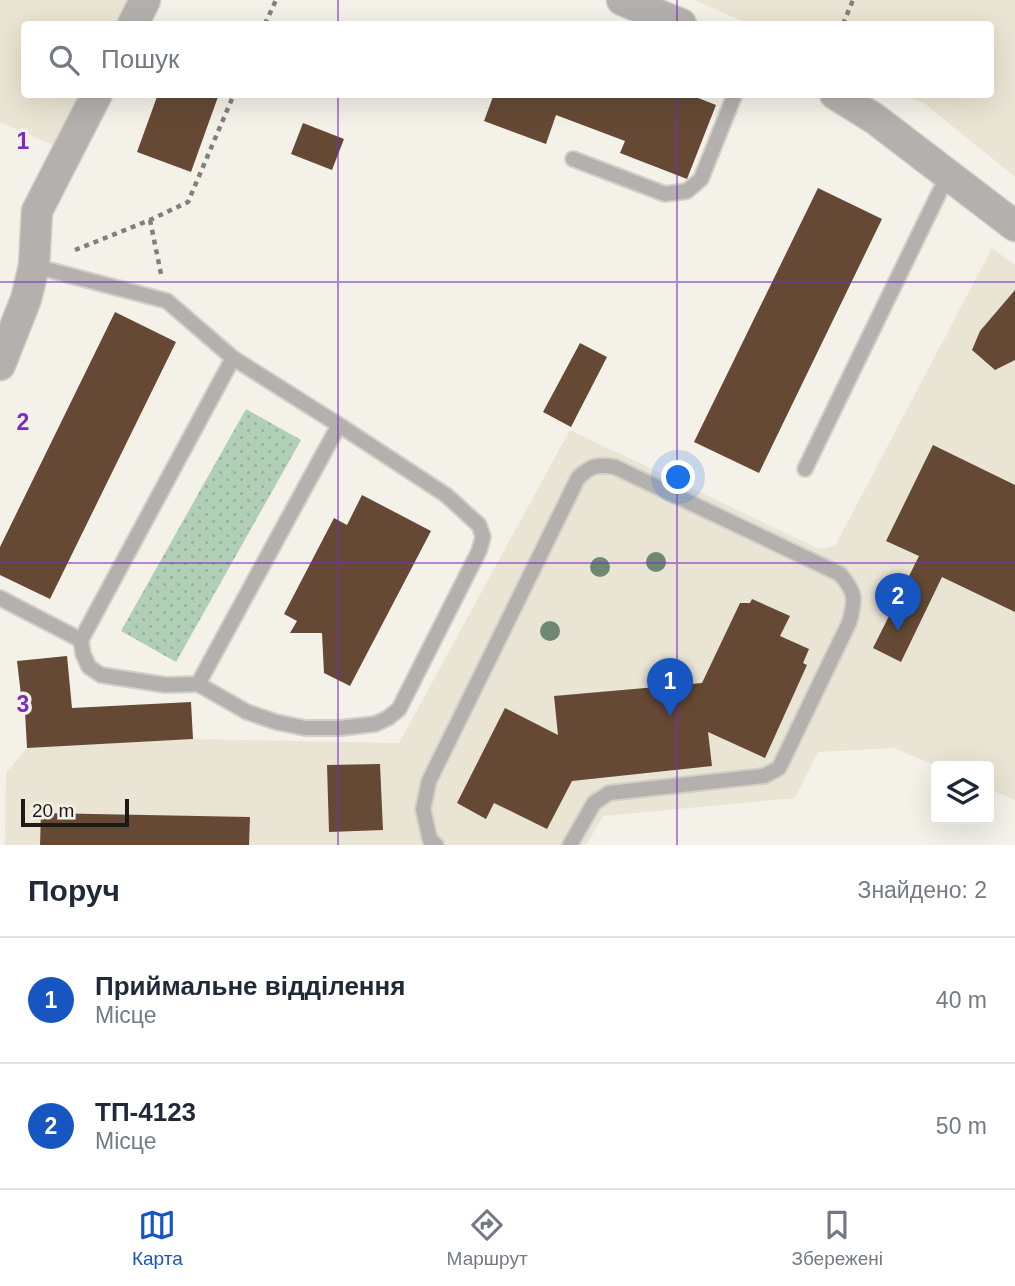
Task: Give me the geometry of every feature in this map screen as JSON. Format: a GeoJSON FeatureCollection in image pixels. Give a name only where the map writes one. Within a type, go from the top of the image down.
{"type":"FeatureCollection","features":[{"type":"Feature","properties":{"kind":"street"},"geometry":{"type":"LineString","coordinates":[[134,21],[145,0]]}},
{"type":"Feature","properties":{"kind":"street"},"geometry":{"type":"LineString","coordinates":[[628,1],[674,21]]}},
{"type":"Feature","properties":{"kind":"street"},"geometry":{"type":"LineString","coordinates":[[0,365],[26,299],[33,266],[37,211],[95,98]]}},
{"type":"Feature","properties":{"kind":"street"},"geometry":{"type":"LineString","coordinates":[[841,98],[875,119],[1015,226]]}},
{"type":"Feature","properties":{"kind":"lane"},"geometry":{"type":"LineString","coordinates":[[573,159],[665,194],[687,191],[701,179],[733,98]]}},
{"type":"Feature","properties":{"kind":"lane"},"geometry":{"type":"LineString","coordinates":[[805,468],[949,177]]}},
{"type":"Feature","properties":{"kind":"lane"},"geometry":{"type":"LineString","coordinates":[[33,266],[167,301],[233,358],[446,495],[479,525],[483,537],[479,551],[399,709],[374,724],[305,728],[276,722],[247,712],[198,684],[166,685],[101,675],[89,667],[83,654],[81,640],[233,358]]}},
{"type":"Feature","properties":{"kind":"lane"},"geometry":{"type":"LineString","coordinates":[[198,684],[339,425]]}},
{"type":"Feature","properties":{"kind":"lane"},"geometry":{"type":"LineString","coordinates":[[436,845],[430,840],[422,809],[429,781],[578,478],[586,470],[600,465],[615,467],[840,574],[851,587],[854,604],[849,623],[779,768],[764,776],[609,793],[594,803],[570,845]]}},
{"type":"Feature","properties":{"kind":"lane"},"geometry":{"type":"LineString","coordinates":[[0,598],[81,640]]}},
{"type":"Feature","properties":{"kind":"path"},"geometry":{"type":"LineString","coordinates":[[266,21],[276,0]]}},
{"type":"Feature","properties":{"kind":"path"},"geometry":{"type":"LineString","coordinates":[[844,21],[853,0]]}},
{"type":"Feature","properties":{"kind":"path"},"geometry":{"type":"LineString","coordinates":[[33,266],[150,220],[188,202],[232,98]]}},
{"type":"Feature","properties":{"kind":"path"},"geometry":{"type":"LineString","coordinates":[[150,220],[167,301]]}},
{"type":"Feature","properties":{"kind":"shaded area"},"geometry":{"type":"Polygon","coordinates":[[[0,0],[136,0],[125,21],[21,21],[21,98],[83,98],[57,147],[0,122],[0,0]]]}},
{"type":"Feature","properties":{"kind":"shaded area"},"geometry":{"type":"Polygon","coordinates":[[[694,0],[1015,0],[1015,177],[925,104],[910,98],[994,98],[994,21],[742,21],[694,0]]]}},
{"type":"Feature","properties":{"kind":"shaded area"},"geometry":{"type":"Polygon","coordinates":[[[992,248],[1015,265],[1015,800],[994,791],[994,761],[931,761],[931,764],[894,748],[818,752],[795,798],[603,816],[586,845],[5,845],[6,773],[27,748],[193,739],[399,743],[570,430],[819,549],[835,546],[992,248]]]}},
{"type":"Feature","properties":{"kind":"green space"},"geometry":{"type":"Polygon","coordinates":[[[246,409],[301,440],[176,662],[121,631],[246,409]]]}},
{"type":"Feature","properties":{"kind":"building"},"geometry":{"type":"Polygon","coordinates":[[[157,98],[218,98],[191,172],[137,152],[157,98]]]}},
{"type":"Feature","properties":{"kind":"building"},"geometry":{"type":"Polygon","coordinates":[[[493,98],[698,98],[716,105],[687,179],[620,153],[625,141],[556,115],[546,144],[484,121],[493,98]]]}},
{"type":"Feature","properties":{"kind":"building"},"geometry":{"type":"Polygon","coordinates":[[[303,123],[344,139],[332,170],[291,154],[303,123]]]}},
{"type":"Feature","properties":{"kind":"building"},"geometry":{"type":"Polygon","coordinates":[[[818,188],[882,219],[759,473],[694,442],[818,188]]]}},
{"type":"Feature","properties":{"kind":"building"},"geometry":{"type":"Polygon","coordinates":[[[1015,290],[1015,360],[995,370],[972,350],[980,331],[1015,290]]]}},
{"type":"Feature","properties":{"kind":"building"},"geometry":{"type":"Polygon","coordinates":[[[115,312],[176,342],[50,599],[0,575],[0,547],[115,312]]]}},
{"type":"Feature","properties":{"kind":"building"},"geometry":{"type":"Polygon","coordinates":[[[580,343],[607,357],[571,427],[543,412],[580,343]]]}},
{"type":"Feature","properties":{"kind":"building"},"geometry":{"type":"Polygon","coordinates":[[[933,445],[1015,485],[1015,612],[942,577],[901,662],[873,648],[919,556],[886,541],[933,445]]]}},
{"type":"Feature","properties":{"kind":"building"},"geometry":{"type":"Polygon","coordinates":[[[362,495],[431,531],[350,686],[324,673],[322,633],[290,633],[297,621],[284,614],[334,518],[347,525],[362,495]]]}},
{"type":"Feature","properties":{"kind":"building"},"geometry":{"type":"Polygon","coordinates":[[[752,599],[790,616],[780,636],[809,649],[803,663],[807,665],[765,758],[708,732],[712,766],[572,781],[547,829],[494,803],[486,819],[457,803],[505,708],[558,735],[554,696],[702,683],[740,603],[750,603],[752,599]]]}},
{"type":"Feature","properties":{"kind":"building"},"geometry":{"type":"Polygon","coordinates":[[[67,656],[72,708],[191,702],[193,739],[27,748],[24,694],[21,695],[17,661],[67,656]]]}},
{"type":"Feature","properties":{"kind":"building"},"geometry":{"type":"Polygon","coordinates":[[[380,764],[383,830],[329,832],[327,765],[380,764]]]}},
{"type":"Feature","properties":{"kind":"building"},"geometry":{"type":"Polygon","coordinates":[[[41,813],[250,817],[249,845],[40,845],[41,813]]]}},
{"type":"Feature","properties":{"kind":"place","name":"ТП-4123"},"geometry":{"type":"Point","coordinates":[898,631]}},
{"type":"Feature","properties":{"kind":"place","name":"Приймальне відділення"},"geometry":{"type":"Point","coordinates":[670,716]}}]}
